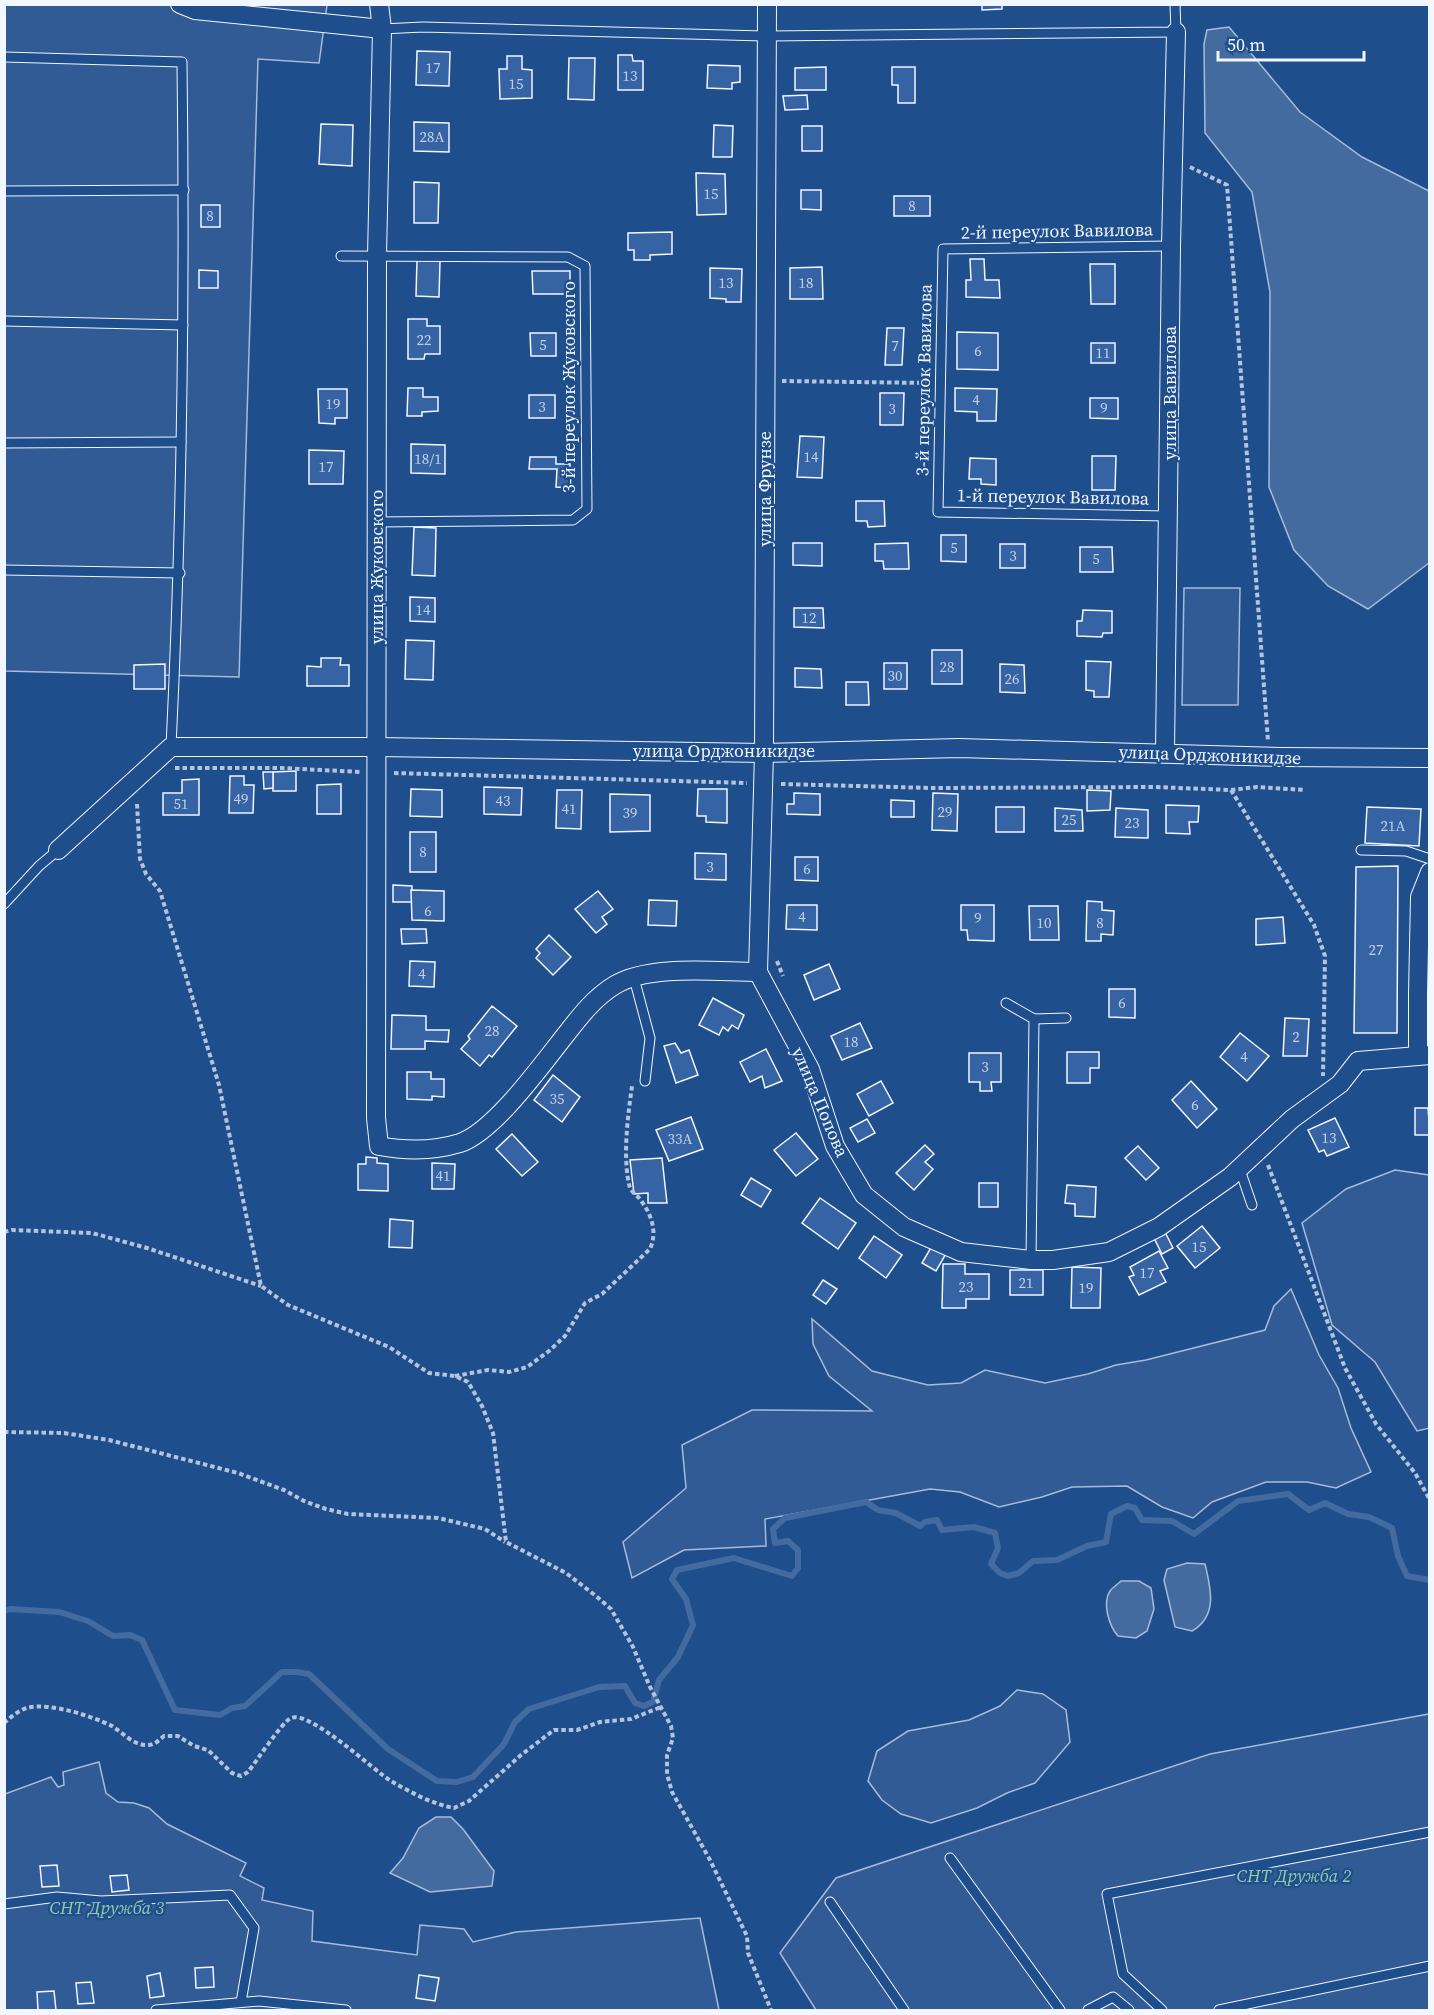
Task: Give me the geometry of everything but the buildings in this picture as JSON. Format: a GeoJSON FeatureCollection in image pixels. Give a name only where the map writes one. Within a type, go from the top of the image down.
{"type":"FeatureCollection","features":[{"type":"Feature","properties":{"kind":"street"},"geometry":{"type":"LineString","coordinates":[[180,4],[195,10],[382,29]]}},
{"type":"Feature","properties":{"kind":"street","name":"улица Жуковского"},"geometry":{"type":"LineString","coordinates":[[379,4],[382,29],[377,256],[376,522],[377,1130],[379,1146],[399,1150],[436,1149],[462,1142],[487,1127],[591,1003],[616,984],[634,978]]}},
{"type":"Feature","properties":{"kind":"street","name":"улица Фрунзе"},"geometry":{"type":"LineString","coordinates":[[758,972],[769,784],[764,753],[767,4]]}},
{"type":"Feature","properties":{"kind":"street","name":"улица Вавилова"},"geometry":{"type":"LineString","coordinates":[[1165,753],[1176,32]]}},
{"type":"Feature","properties":{"kind":"street"},"geometry":{"type":"LineString","coordinates":[[58,850],[171,747]]}},
{"type":"Feature","properties":{"kind":"street","name":"улица Орджоникидзе"},"geometry":{"type":"LineString","coordinates":[[171,747],[377,747],[764,753],[960,748],[1269,757],[1430,758]]}},
{"type":"Feature","properties":{"kind":"street"},"geometry":{"type":"LineString","coordinates":[[1424,1055],[1418,994],[1420,897],[1430,872]]}},
{"type":"Feature","properties":{"kind":"street"},"geometry":{"type":"LineString","coordinates":[[634,978],[656,972],[758,972]]}},
{"type":"Feature","properties":{"kind":"street","name":"улица Попова"},"geometry":{"type":"LineString","coordinates":[[758,972],[810,1069],[836,1146],[864,1195],[904,1227],[961,1252],[1031,1260],[1053,1260],[1109,1252],[1159,1227],[1230,1177],[1292,1119],[1340,1084],[1358,1061],[1424,1055]]}},
{"type":"Feature","properties":{"kind":"lane"},"geometry":{"type":"LineString","coordinates":[[382,29],[423,27],[767,36],[1176,32],[1175,4]]}},
{"type":"Feature","properties":{"kind":"lane"},"geometry":{"type":"LineString","coordinates":[[4,57],[182,62],[184,190],[180,573],[171,747]]}},
{"type":"Feature","properties":{"kind":"lane"},"geometry":{"type":"LineString","coordinates":[[4,191],[184,190]]}},
{"type":"Feature","properties":{"kind":"lane","name":"2-й переулок Вавилова"},"geometry":{"type":"LineString","coordinates":[[944,249],[1171,246]]}},
{"type":"Feature","properties":{"kind":"lane","name":"3-й переулок Вавилова"},"geometry":{"type":"LineString","coordinates":[[938,512],[944,249]]}},
{"type":"Feature","properties":{"kind":"lane"},"geometry":{"type":"LineString","coordinates":[[341,256],[377,256]]}},
{"type":"Feature","properties":{"kind":"lane","name":"3-й переулок Жуковского"},"geometry":{"type":"LineString","coordinates":[[376,522],[573,520],[587,509],[585,266],[568,257],[377,256]]}},
{"type":"Feature","properties":{"kind":"lane"},"geometry":{"type":"LineString","coordinates":[[4,321],[183,325]]}},
{"type":"Feature","properties":{"kind":"lane"},"geometry":{"type":"LineString","coordinates":[[4,443],[181,442]]}},
{"type":"Feature","properties":{"kind":"lane","name":"1-й переулок Вавилова"},"geometry":{"type":"LineString","coordinates":[[938,512],[1168,516]]}},
{"type":"Feature","properties":{"kind":"lane"},"geometry":{"type":"LineString","coordinates":[[4,570],[180,573]]}},
{"type":"Feature","properties":{"kind":"lane"},"geometry":{"type":"LineString","coordinates":[[4,904],[39,866],[58,850]]}},
{"type":"Feature","properties":{"kind":"lane"},"geometry":{"type":"LineString","coordinates":[[1361,850],[1406,851],[1430,859]]}},
{"type":"Feature","properties":{"kind":"lane"},"geometry":{"type":"LineString","coordinates":[[634,978],[650,1038],[645,1081]]}},
{"type":"Feature","properties":{"kind":"lane"},"geometry":{"type":"LineString","coordinates":[[1006,1003],[1034,1019],[1066,1018]]}},
{"type":"Feature","properties":{"kind":"lane"},"geometry":{"type":"LineString","coordinates":[[1031,1260],[1034,1019]]}},
{"type":"Feature","properties":{"kind":"lane"},"geometry":{"type":"LineString","coordinates":[[1239,1167],[1252,1204]]}},
{"type":"Feature","properties":{"kind":"lane"},"geometry":{"type":"LineString","coordinates":[[1162,2010],[1123,1974],[1107,1894],[1430,1832]]}},
{"type":"Feature","properties":{"kind":"lane"},"geometry":{"type":"LineString","coordinates":[[950,1858],[1060,2010]]}},
{"type":"Feature","properties":{"kind":"lane"},"geometry":{"type":"LineString","coordinates":[[4,1904],[57,1898],[101,1901],[230,1895],[254,1928],[241,2002]]}},
{"type":"Feature","properties":{"kind":"lane"},"geometry":{"type":"LineString","coordinates":[[830,1902],[904,2010]]}},
{"type":"Feature","properties":{"kind":"lane"},"geometry":{"type":"LineString","coordinates":[[1219,2010],[1430,1966]]}},
{"type":"Feature","properties":{"kind":"lane"},"geometry":{"type":"LineString","coordinates":[[1088,2010],[1113,1997],[1130,2010]]}},
{"type":"Feature","properties":{"kind":"lane"},"geometry":{"type":"LineString","coordinates":[[156,2010],[259,2001],[346,2010]]}},
{"type":"Feature","properties":{"kind":"path"},"geometry":{"type":"LineString","coordinates":[[1173,159],[1227,185],[1269,757]]}},
{"type":"Feature","properties":{"kind":"path"},"geometry":{"type":"LineString","coordinates":[[765,381],[941,384]]}},
{"type":"Feature","properties":{"kind":"path"},"geometry":{"type":"LineString","coordinates":[[170,768],[281,768],[932,788],[1154,787],[1231,790],[1257,787],[1305,790]]}},
{"type":"Feature","properties":{"kind":"path"},"geometry":{"type":"LineString","coordinates":[[124,790],[136,802],[140,859],[146,874],[160,891],[219,1085],[261,1286]]}},
{"type":"Feature","properties":{"kind":"path"},"geometry":{"type":"LineString","coordinates":[[1231,790],[1314,925],[1325,956],[1322,1080]]}},
{"type":"Feature","properties":{"kind":"path"},"geometry":{"type":"LineString","coordinates":[[774,951],[786,984]]}},
{"type":"Feature","properties":{"kind":"path"},"geometry":{"type":"LineString","coordinates":[[4,1232],[12,1230],[92,1233],[147,1248],[261,1286],[288,1305],[389,1347],[429,1373],[455,1376],[488,1370],[509,1372],[527,1367],[549,1351],[565,1336],[585,1303],[602,1294],[650,1250],[654,1240],[649,1211],[630,1190],[627,1131],[633,1079]]}},
{"type":"Feature","properties":{"kind":"path"},"geometry":{"type":"LineString","coordinates":[[1273,1157],[1268,1163],[1345,1368],[1376,1424],[1415,1473],[1430,1500]]}},
{"type":"Feature","properties":{"kind":"path"},"geometry":{"type":"LineString","coordinates":[[455,1376],[468,1382],[482,1406],[493,1433],[506,1542]]}},
{"type":"Feature","properties":{"kind":"path"},"geometry":{"type":"LineString","coordinates":[[4,1432],[64,1433],[109,1440],[238,1473],[326,1509],[348,1514],[438,1518],[485,1529],[566,1573],[611,1609],[633,1647],[671,1725],[673,1738],[667,1755],[667,1774],[672,1792],[710,1860],[747,1936],[748,1953],[771,2010]]}},
{"type":"Feature","properties":{"kind":"path"},"geometry":{"type":"LineString","coordinates":[[4,1723],[25,1708],[40,1706],[81,1714],[111,1726],[140,1744],[149,1745],[164,1736],[178,1736],[194,1746],[208,1750],[232,1773],[241,1776],[248,1772],[283,1725],[296,1717],[339,1739],[348,1749],[398,1785],[434,1802],[454,1808],[468,1801],[554,1730],[577,1730],[600,1722],[631,1719],[661,1707]]}},
{"type":"Feature","properties":{"kind":"shaded area"},"geometry":{"type":"Polygon","coordinates":[[[5,5],[327,5],[319,63],[258,59],[239,677],[5,671],[5,5]]]}},
{"type":"Feature","properties":{"kind":"shaded area"},"geometry":{"type":"Polygon","coordinates":[[[1229,27],[1300,112],[1362,157],[1429,191],[1429,563],[1368,609],[1328,586],[1294,550],[1269,487],[1270,292],[1252,192],[1205,133],[1204,44],[1207,30],[1229,27]]]}},
{"type":"Feature","properties":{"kind":"shaded area"},"geometry":{"type":"Polygon","coordinates":[[[1184,588],[1240,588],[1238,705],[1182,705],[1184,588]]]}},
{"type":"Feature","properties":{"kind":"shaded area"},"geometry":{"type":"Polygon","coordinates":[[[1395,1170],[1429,1175],[1430,1428],[1417,1431],[1375,1362],[1332,1325],[1302,1223],[1346,1189],[1395,1170]]]}},
{"type":"Feature","properties":{"kind":"shaded area"},"geometry":{"type":"Polygon","coordinates":[[[1291,1289],[1319,1355],[1338,1388],[1351,1428],[1371,1472],[1336,1488],[1307,1482],[1266,1482],[1212,1502],[1193,1518],[1162,1507],[1127,1486],[1072,1487],[999,1507],[960,1492],[930,1489],[765,1519],[766,1546],[684,1550],[632,1578],[623,1542],[686,1488],[682,1445],[752,1410],[872,1411],[829,1376],[813,1344],[812,1319],[872,1371],[928,1385],[961,1383],[985,1370],[1045,1383],[1265,1330],[1274,1306],[1291,1289]]]}},
{"type":"Feature","properties":{"kind":"shaded area"},"geometry":{"type":"Polygon","coordinates":[[[1187,1563],[1205,1564],[1211,1601],[1206,1618],[1192,1631],[1175,1627],[1164,1580],[1167,1569],[1187,1563]]]}},
{"type":"Feature","properties":{"kind":"shaded area"},"geometry":{"type":"Polygon","coordinates":[[[1121,1581],[1139,1581],[1151,1588],[1154,1609],[1147,1631],[1136,1638],[1118,1636],[1108,1614],[1108,1596],[1121,1581]]]}},
{"type":"Feature","properties":{"kind":"shaded area"},"geometry":{"type":"Polygon","coordinates":[[[1017,1690],[1043,1694],[1066,1710],[1070,1742],[1035,1783],[1007,1793],[977,1808],[931,1823],[901,1814],[882,1800],[868,1781],[877,1751],[908,1731],[969,1720],[1000,1706],[1017,1690]]]}},
{"type":"Feature","properties":{"kind":"shaded area","name":"СНТ Дружба 2"},"geometry":{"type":"Polygon","coordinates":[[[1429,1714],[1429,2010],[816,2010],[780,1953],[836,1878],[1210,1754],[1429,1714]]]}},
{"type":"Feature","properties":{"kind":"shaded area","name":"СНТ Дружба 3"},"geometry":{"type":"Polygon","coordinates":[[[99,1762],[106,1793],[118,1802],[134,1803],[149,1808],[167,1824],[246,1863],[240,1876],[264,1888],[262,1900],[313,1911],[312,1941],[417,1955],[420,1925],[464,1929],[473,1942],[516,1932],[700,1918],[719,2010],[5,2010],[5,1794],[51,1777],[58,1787],[64,1785],[63,1772],[99,1762]]]}},
{"type":"Feature","properties":{"kind":"shaded area"},"geometry":{"type":"Polygon","coordinates":[[[436,1817],[451,1817],[463,1829],[494,1871],[492,1886],[430,1892],[390,1873],[403,1858],[419,1828],[436,1817]]]}},
{"type":"Feature","properties":{"kind":"waterway"},"geometry":{"type":"LineString","coordinates":[[4,1611],[10,1609],[59,1612],[88,1621],[113,1636],[130,1635],[142,1640],[175,1710],[220,1715],[232,1708],[245,1706],[282,1672],[309,1674],[388,1749],[437,1781],[457,1782],[473,1777],[504,1744],[515,1722],[529,1709],[599,1687],[625,1686],[635,1703],[644,1706],[653,1702],[659,1680],[678,1657],[693,1625],[686,1599],[672,1579],[677,1570],[734,1558],[792,1576],[798,1568],[798,1550],[788,1541],[775,1543],[773,1529],[785,1518],[866,1502],[878,1510],[896,1513],[920,1526],[925,1522],[937,1520],[942,1530],[974,1527],[995,1533],[998,1548],[991,1564],[1000,1573],[1008,1576],[1019,1573],[1033,1561],[1057,1560],[1087,1546],[1106,1542],[1111,1514],[1127,1506],[1135,1508],[1142,1520],[1172,1521],[1194,1534],[1238,1501],[1288,1494],[1309,1510],[1325,1503],[1348,1514],[1369,1517],[1392,1528],[1398,1556],[1407,1576],[1430,1580]]}}]}
